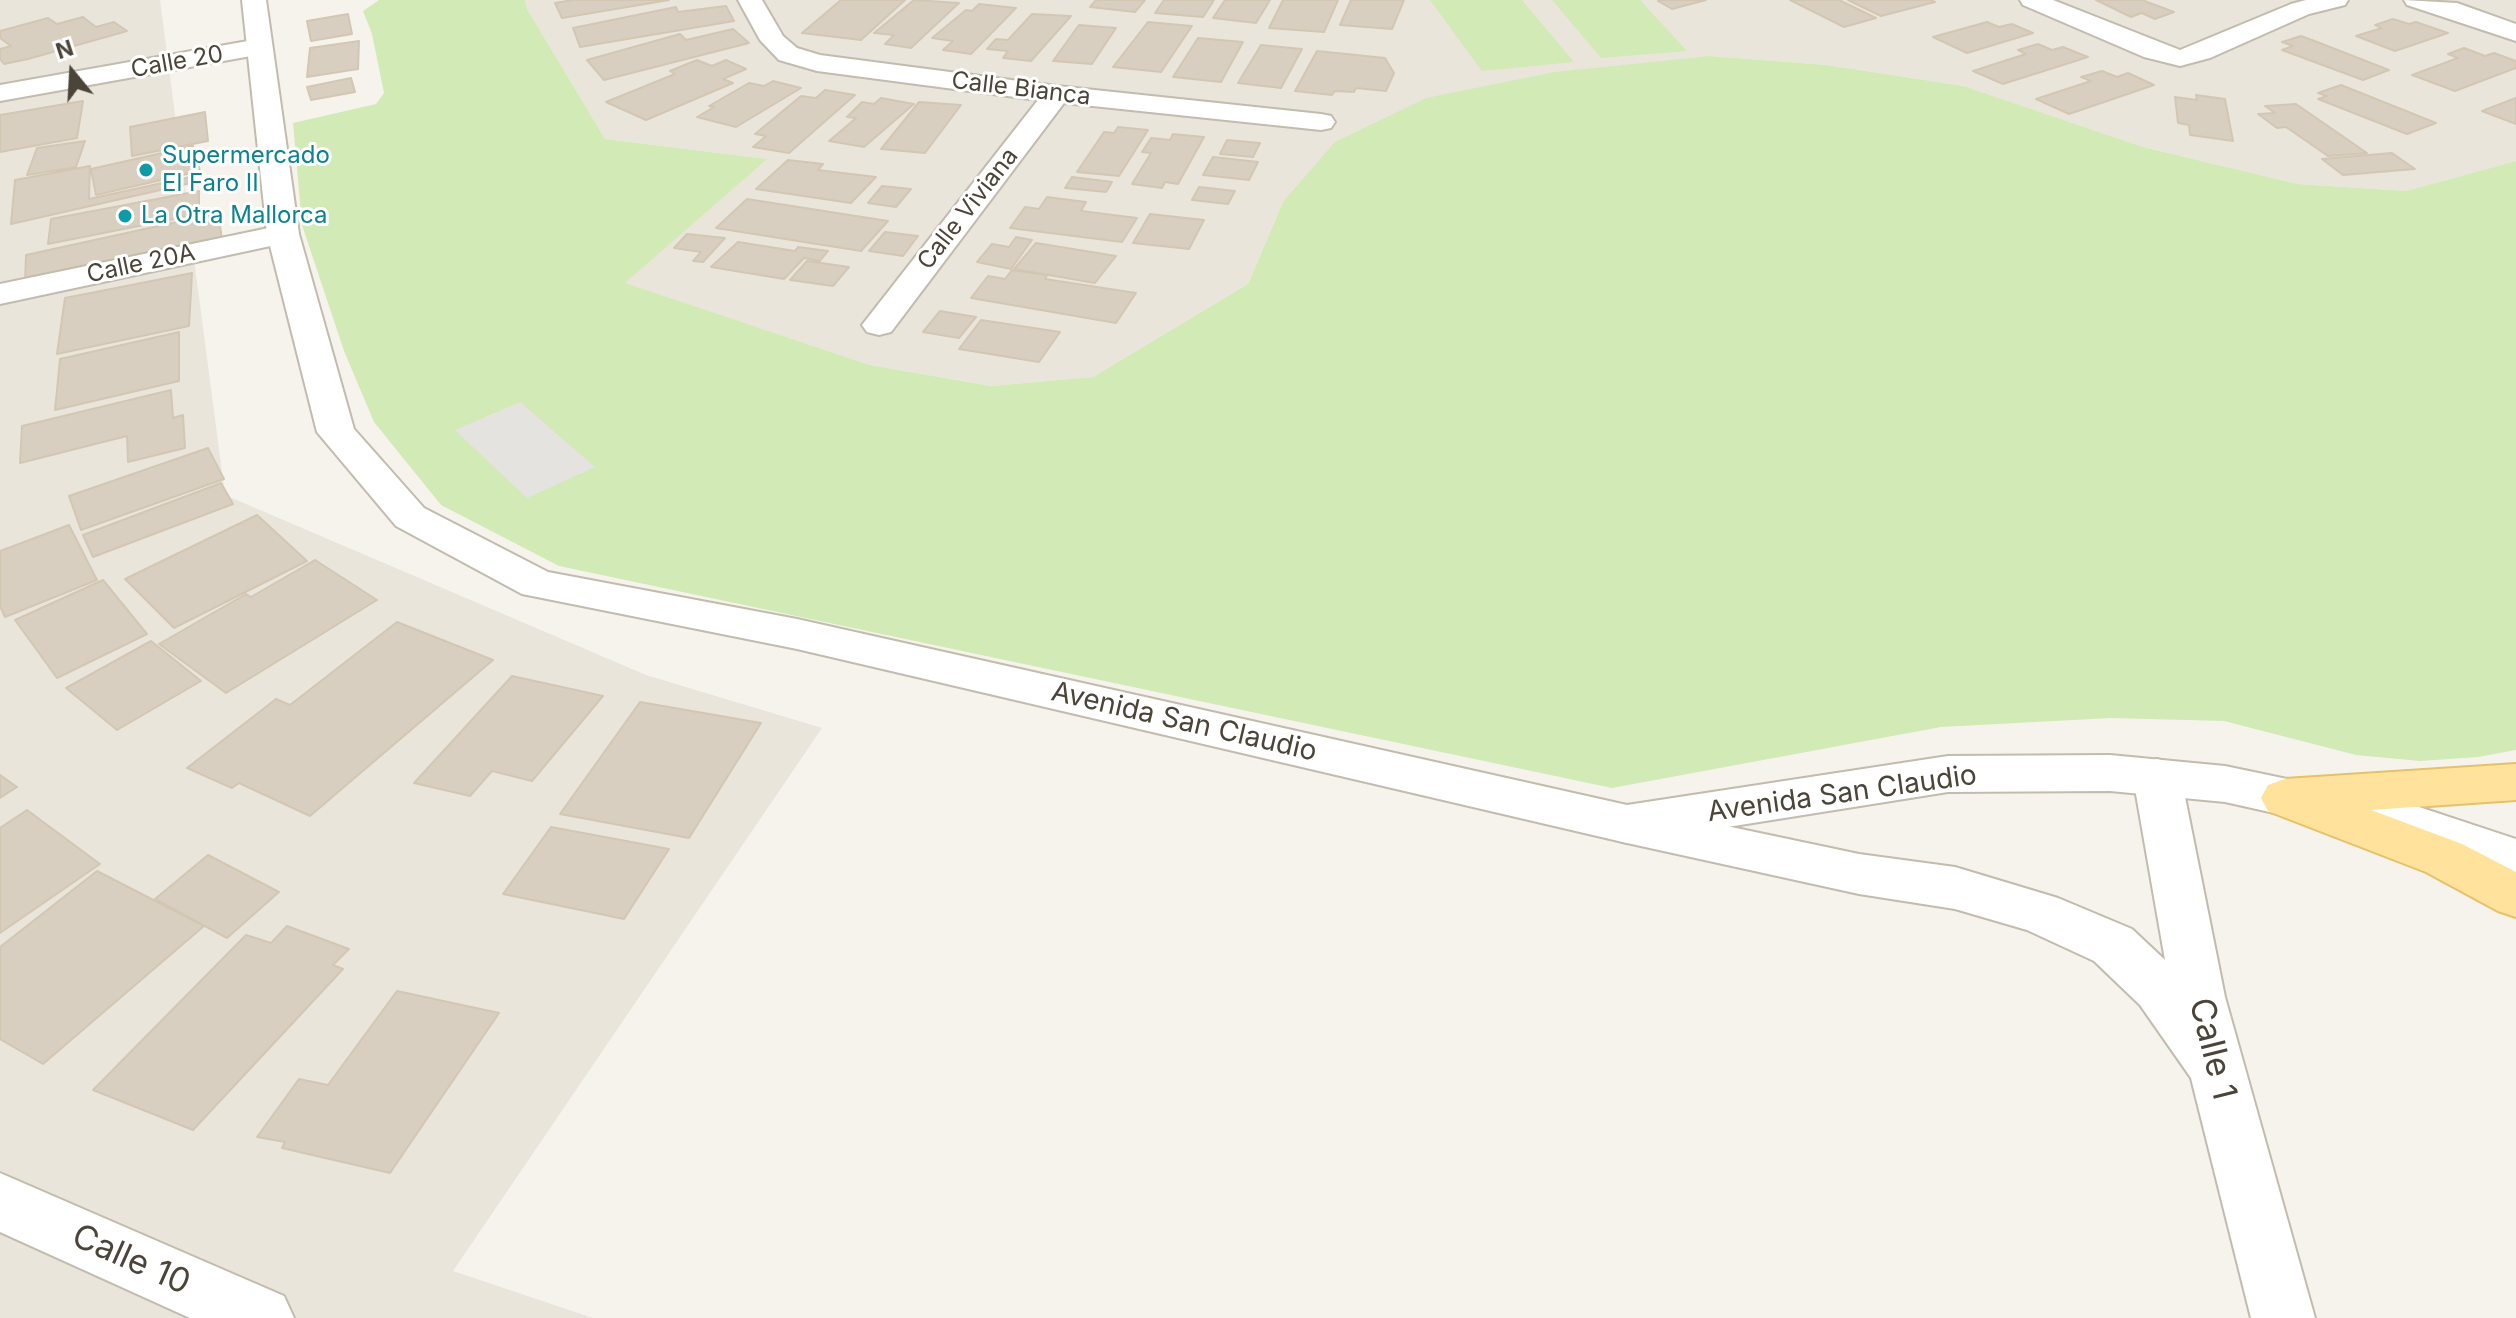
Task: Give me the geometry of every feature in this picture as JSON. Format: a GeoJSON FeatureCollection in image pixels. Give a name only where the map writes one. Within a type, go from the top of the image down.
{"type":"FeatureCollection","features":[{"type":"Feature","properties":{"kind":"main road"},"geometry":{"type":"LineString","coordinates":[[2285,798],[2516,782]]}},
{"type":"Feature","properties":{"kind":"main road"},"geometry":{"type":"LineString","coordinates":[[2285,798],[2444,858],[2516,896]]}},
{"type":"Feature","properties":{"kind":"street","name":"Avenida San Claudio"},"geometry":{"type":"LineString","coordinates":[[254,0],[283,234],[336,432],[410,517],[537,584],[797,634],[1627,824],[1948,774],[2110,773],[2225,784],[2416,825],[2516,859]]}},
{"type":"Feature","properties":{"kind":"street","name":"Calle Bianca"},"geometry":{"type":"LineString","coordinates":[[750,0],[773,40],[788,54],[817,63],[1057,94],[1321,122]]}},
{"type":"Feature","properties":{"kind":"street"},"geometry":{"type":"LineString","coordinates":[[2032,0],[2153,51],[2180,58],[2300,9],[2336,0]]}},
{"type":"Feature","properties":{"kind":"street"},"geometry":{"type":"LineString","coordinates":[[2416,0],[2448,8],[2516,33]]}},
{"type":"Feature","properties":{"kind":"street","name":"Calle 20"},"geometry":{"type":"LineString","coordinates":[[0,93],[259,47]]}},
{"type":"Feature","properties":{"kind":"street","name":"Calle Viviana"},"geometry":{"type":"LineString","coordinates":[[879,325],[1057,94]]}},
{"type":"Feature","properties":{"kind":"street","name":"Calle 20A"},"geometry":{"type":"LineString","coordinates":[[0,294],[283,234]]}},
{"type":"Feature","properties":{"kind":"street","name":"Calle 1"},"geometry":{"type":"LineString","coordinates":[[2157,777],[2198,997],[2283,1318]]}},
{"type":"Feature","properties":{"kind":"street"},"geometry":{"type":"LineString","coordinates":[[1627,824],[1859,874],[1955,888],[2040,913],[2113,945],[2159,989],[2216,1067]]}},
{"type":"Feature","properties":{"kind":"street","name":"Calle 10"},"geometry":{"type":"LineString","coordinates":[[0,1202],[262,1318]]}},
{"type":"Feature","properties":{"kind":"shaded area"},"geometry":{"type":"Polygon","coordinates":[[[0,0],[160,0],[225,495],[646,675],[822,728],[453,1271],[593,1318],[0,1318],[0,0]]]}},
{"type":"Feature","properties":{"kind":"shaded area"},"geometry":{"type":"Polygon","coordinates":[[[525,0],[2516,0],[2516,161],[2406,191],[2298,184],[2143,147],[1964,86],[1827,65],[1710,56],[1283,202],[1248,284],[1093,377],[991,386],[870,365],[624,283],[766,159],[605,139],[527,9],[525,0]]]}},
{"type":"Feature","properties":{"kind":"shaded area"},"geometry":{"type":"Polygon","coordinates":[[[520,402],[595,467],[527,498],[455,430],[520,402]]]}},
{"type":"Feature","properties":{"kind":"green space"},"geometry":{"type":"Polygon","coordinates":[[[379,0],[525,0],[527,9],[605,139],[767,159],[625,283],[870,365],[991,386],[1093,377],[1248,284],[1283,202],[1335,142],[1426,98],[1555,72],[1710,56],[1827,65],[1964,86],[2143,147],[2298,184],[2406,191],[2516,161],[2516,750],[2478,757],[2420,761],[2356,755],[2224,721],[2111,718],[1941,727],[1612,788],[559,566],[441,505],[374,422],[344,351],[302,225],[293,123],[376,104],[384,93],[372,34],[363,11],[379,0]]]}},
{"type":"Feature","properties":{"kind":"green space"},"geometry":{"type":"Polygon","coordinates":[[[1430,0],[1522,0],[1574,62],[1482,71],[1430,0]]]}},
{"type":"Feature","properties":{"kind":"green space"},"geometry":{"type":"Polygon","coordinates":[[[1552,0],[1640,0],[1687,51],[1601,58],[1552,0]]]}},
{"type":"Feature","properties":{"kind":"building"},"geometry":{"type":"Polygon","coordinates":[[[573,0],[669,0],[562,18],[555,3],[573,0]]]}},
{"type":"Feature","properties":{"kind":"building"},"geometry":{"type":"Polygon","coordinates":[[[841,0],[905,0],[861,40],[802,33],[841,0]]]}},
{"type":"Feature","properties":{"kind":"building"},"geometry":{"type":"Polygon","coordinates":[[[914,0],[959,3],[911,48],[885,44],[894,35],[874,33],[914,0]]]}},
{"type":"Feature","properties":{"kind":"building"},"geometry":{"type":"Polygon","coordinates":[[[1096,0],[1145,0],[1135,12],[1090,7],[1096,0]]]}},
{"type":"Feature","properties":{"kind":"building"},"geometry":{"type":"Polygon","coordinates":[[[1164,0],[1214,0],[1203,17],[1155,13],[1164,0]]]}},
{"type":"Feature","properties":{"kind":"building"},"geometry":{"type":"Polygon","coordinates":[[[1225,0],[1270,0],[1256,23],[1213,18],[1225,0]]]}},
{"type":"Feature","properties":{"kind":"building"},"geometry":{"type":"Polygon","coordinates":[[[1283,0],[1338,0],[1324,32],[1269,28],[1283,0]]]}},
{"type":"Feature","properties":{"kind":"building"},"geometry":{"type":"Polygon","coordinates":[[[1351,0],[1404,0],[1392,29],[1340,25],[1351,0]]]}},
{"type":"Feature","properties":{"kind":"building"},"geometry":{"type":"Polygon","coordinates":[[[1706,0],[1672,9],[1658,1],[1706,0]]]}},
{"type":"Feature","properties":{"kind":"building"},"geometry":{"type":"Polygon","coordinates":[[[1790,0],[1839,0],[1876,18],[1844,27],[1790,0]]]}},
{"type":"Feature","properties":{"kind":"building"},"geometry":{"type":"Polygon","coordinates":[[[1848,0],[1931,0],[1935,2],[1881,16],[1848,0]]]}},
{"type":"Feature","properties":{"kind":"building"},"geometry":{"type":"Polygon","coordinates":[[[2096,0],[2142,0],[2174,12],[2155,19],[2142,13],[2131,17],[2096,0]]]}},
{"type":"Feature","properties":{"kind":"building"},"geometry":{"type":"Polygon","coordinates":[[[979,4],[1016,8],[971,54],[943,50],[953,41],[932,38],[966,10],[972,11],[979,4]]]}},
{"type":"Feature","properties":{"kind":"building"},"geometry":{"type":"Polygon","coordinates":[[[726,6],[734,21],[580,47],[573,28],[676,7],[678,12],[726,6]]]}},
{"type":"Feature","properties":{"kind":"building"},"geometry":{"type":"Polygon","coordinates":[[[348,14],[352,34],[311,41],[307,21],[348,14]]]}},
{"type":"Feature","properties":{"kind":"building"},"geometry":{"type":"Polygon","coordinates":[[[1032,14],[1071,16],[1031,61],[1003,58],[1008,51],[987,49],[996,39],[1008,40],[1032,14]]]}},
{"type":"Feature","properties":{"kind":"building"},"geometry":{"type":"Polygon","coordinates":[[[83,17],[96,27],[114,22],[127,31],[28,59],[4,64],[0,59],[0,49],[11,46],[0,38],[0,31],[48,18],[57,24],[83,17]]]}},
{"type":"Feature","properties":{"kind":"building"},"geometry":{"type":"Polygon","coordinates":[[[2393,19],[2409,24],[2416,22],[2448,33],[2395,51],[2356,36],[2382,28],[2375,25],[2393,19]]]}},
{"type":"Feature","properties":{"kind":"building"},"geometry":{"type":"Polygon","coordinates":[[[1148,22],[1192,26],[1161,72],[1113,67],[1148,22]]]}},
{"type":"Feature","properties":{"kind":"building"},"geometry":{"type":"Polygon","coordinates":[[[1987,22],[1999,27],[2012,24],[2033,33],[1967,53],[1933,37],[1987,22]]]}},
{"type":"Feature","properties":{"kind":"building"},"geometry":{"type":"Polygon","coordinates":[[[1079,25],[1116,28],[1092,64],[1053,61],[1079,25]]]}},
{"type":"Feature","properties":{"kind":"building"},"geometry":{"type":"Polygon","coordinates":[[[733,29],[749,43],[604,80],[587,60],[680,34],[686,40],[733,29]]]}},
{"type":"Feature","properties":{"kind":"building"},"geometry":{"type":"Polygon","coordinates":[[[2301,36],[2389,70],[2363,80],[2282,50],[2293,46],[2282,42],[2301,36]]]}},
{"type":"Feature","properties":{"kind":"building"},"geometry":{"type":"Polygon","coordinates":[[[1198,38],[1243,42],[1221,82],[1173,77],[1198,38]]]}},
{"type":"Feature","properties":{"kind":"building"},"geometry":{"type":"Polygon","coordinates":[[[359,41],[358,69],[307,77],[310,48],[359,41]]]}},
{"type":"Feature","properties":{"kind":"building"},"geometry":{"type":"Polygon","coordinates":[[[2038,44],[2052,50],[2063,47],[2088,57],[2003,84],[1973,71],[2026,54],[2018,50],[2038,44]]]}},
{"type":"Feature","properties":{"kind":"building"},"geometry":{"type":"Polygon","coordinates":[[[1261,45],[1302,49],[1281,88],[1238,83],[1261,45]]]}},
{"type":"Feature","properties":{"kind":"building"},"geometry":{"type":"Polygon","coordinates":[[[2464,48],[2485,56],[2494,53],[2516,61],[2516,68],[2455,91],[2412,75],[2458,58],[2448,54],[2464,48]]]}},
{"type":"Feature","properties":{"kind":"building"},"geometry":{"type":"Polygon","coordinates":[[[1317,51],[1385,58],[1394,73],[1386,91],[1356,88],[1354,92],[1335,91],[1332,95],[1295,91],[1317,51]]]}},
{"type":"Feature","properties":{"kind":"building"},"geometry":{"type":"Polygon","coordinates":[[[697,60],[712,66],[726,60],[746,69],[723,79],[733,83],[646,120],[606,102],[675,74],[670,71],[697,60]]]}},
{"type":"Feature","properties":{"kind":"building"},"geometry":{"type":"Polygon","coordinates":[[[2102,71],[2117,77],[2128,73],[2154,85],[2069,114],[2036,99],[2091,81],[2081,77],[2102,71]]]}},
{"type":"Feature","properties":{"kind":"building"},"geometry":{"type":"Polygon","coordinates":[[[351,78],[355,92],[311,100],[307,87],[351,78]]]}},
{"type":"Feature","properties":{"kind":"building"},"geometry":{"type":"Polygon","coordinates":[[[773,81],[801,88],[736,127],[697,117],[714,107],[709,106],[749,83],[764,86],[773,81]]]}},
{"type":"Feature","properties":{"kind":"building"},"geometry":{"type":"Polygon","coordinates":[[[2341,85],[2436,123],[2407,134],[2318,99],[2327,96],[2318,93],[2341,85]]]}},
{"type":"Feature","properties":{"kind":"building"},"geometry":{"type":"Polygon","coordinates":[[[825,90],[855,95],[789,153],[753,147],[766,136],[755,134],[801,96],[816,98],[825,90]]]}},
{"type":"Feature","properties":{"kind":"building"},"geometry":{"type":"Polygon","coordinates":[[[2196,95],[2225,99],[2233,141],[2190,135],[2189,125],[2178,123],[2175,97],[2197,100],[2196,95]]]}},
{"type":"Feature","properties":{"kind":"building"},"geometry":{"type":"Polygon","coordinates":[[[881,98],[914,104],[864,147],[829,141],[856,118],[847,117],[862,102],[874,104],[881,98]]]}},
{"type":"Feature","properties":{"kind":"building"},"geometry":{"type":"Polygon","coordinates":[[[2516,98],[2516,124],[2482,111],[2516,98]]]}},
{"type":"Feature","properties":{"kind":"building"},"geometry":{"type":"Polygon","coordinates":[[[83,101],[77,138],[0,152],[0,115],[83,101]]]}},
{"type":"Feature","properties":{"kind":"building"},"geometry":{"type":"Polygon","coordinates":[[[919,102],[961,105],[925,153],[881,149],[919,102]]]}},
{"type":"Feature","properties":{"kind":"building"},"geometry":{"type":"Polygon","coordinates":[[[2296,104],[2367,153],[2328,156],[2286,127],[2277,128],[2258,114],[2275,113],[2265,106],[2296,104]]]}},
{"type":"Feature","properties":{"kind":"building"},"geometry":{"type":"Polygon","coordinates":[[[205,112],[208,141],[132,156],[130,127],[205,112]]]}},
{"type":"Feature","properties":{"kind":"building"},"geometry":{"type":"Polygon","coordinates":[[[1118,127],[1148,130],[1119,176],[1077,172],[1104,132],[1114,133],[1118,127]]]}},
{"type":"Feature","properties":{"kind":"building"},"geometry":{"type":"Polygon","coordinates":[[[1173,134],[1204,137],[1178,184],[1165,182],[1162,188],[1132,184],[1151,153],[1142,152],[1151,138],[1170,140],[1173,134]]]}},
{"type":"Feature","properties":{"kind":"building"},"geometry":{"type":"Polygon","coordinates":[[[1227,140],[1260,143],[1253,157],[1220,154],[1227,140]]]}},
{"type":"Feature","properties":{"kind":"building"},"geometry":{"type":"Polygon","coordinates":[[[85,141],[76,167],[27,175],[37,148],[85,141]]]}},
{"type":"Feature","properties":{"kind":"building","name":"Supermercado El Faro II"},"geometry":{"type":"Polygon","coordinates":[[[193,146],[200,171],[96,195],[91,169],[193,146]]]}},
{"type":"Feature","properties":{"kind":"building"},"geometry":{"type":"Polygon","coordinates":[[[2392,153],[2415,169],[2343,175],[2322,159],[2392,153]]]}},
{"type":"Feature","properties":{"kind":"building"},"geometry":{"type":"Polygon","coordinates":[[[1213,157],[1258,162],[1249,180],[1203,175],[1213,157]]]}},
{"type":"Feature","properties":{"kind":"building"},"geometry":{"type":"Polygon","coordinates":[[[788,160],[823,164],[818,170],[876,177],[851,203],[756,189],[788,160]]]}},
{"type":"Feature","properties":{"kind":"building"},"geometry":{"type":"Polygon","coordinates":[[[90,166],[89,199],[199,175],[200,181],[11,224],[15,180],[90,166]]]}},
{"type":"Feature","properties":{"kind":"building"},"geometry":{"type":"Polygon","coordinates":[[[1072,177],[1112,182],[1106,192],[1065,188],[1072,177]]]}},
{"type":"Feature","properties":{"kind":"building"},"geometry":{"type":"Polygon","coordinates":[[[882,186],[911,189],[896,207],[868,203],[882,186]]]}},
{"type":"Feature","properties":{"kind":"building"},"geometry":{"type":"Polygon","coordinates":[[[1199,187],[1235,191],[1228,204],[1192,200],[1199,187]]]}},
{"type":"Feature","properties":{"kind":"building","name":"La Otra Mallorca"},"geometry":{"type":"Polygon","coordinates":[[[199,191],[199,214],[48,244],[51,219],[199,191]]]}},
{"type":"Feature","properties":{"kind":"building"},"geometry":{"type":"Polygon","coordinates":[[[1047,197],[1086,202],[1081,211],[1137,218],[1122,242],[1010,228],[1025,207],[1039,209],[1047,197]]]}},
{"type":"Feature","properties":{"kind":"building"},"geometry":{"type":"Polygon","coordinates":[[[747,199],[888,221],[861,251],[716,228],[747,199]]]}},
{"type":"Feature","properties":{"kind":"building"},"geometry":{"type":"Polygon","coordinates":[[[218,213],[222,239],[25,283],[26,255],[218,213]]]}},
{"type":"Feature","properties":{"kind":"building"},"geometry":{"type":"Polygon","coordinates":[[[1150,214],[1204,220],[1189,249],[1133,243],[1150,214]]]}},
{"type":"Feature","properties":{"kind":"building"},"geometry":{"type":"Polygon","coordinates":[[[885,232],[918,236],[903,256],[869,251],[885,232]]]}},
{"type":"Feature","properties":{"kind":"building"},"geometry":{"type":"Polygon","coordinates":[[[687,234],[725,238],[703,262],[693,261],[701,252],[674,248],[687,234]]]}},
{"type":"Feature","properties":{"kind":"building"},"geometry":{"type":"Polygon","coordinates":[[[1016,237],[1032,240],[1011,269],[977,262],[992,244],[1009,247],[1016,237]]]}},
{"type":"Feature","properties":{"kind":"building"},"geometry":{"type":"Polygon","coordinates":[[[738,242],[795,251],[798,247],[828,251],[820,261],[804,258],[784,279],[711,267],[738,242]]]}},
{"type":"Feature","properties":{"kind":"building"},"geometry":{"type":"Polygon","coordinates":[[[1036,243],[1116,256],[1095,283],[1014,269],[1036,243]]]}},
{"type":"Feature","properties":{"kind":"building"},"geometry":{"type":"Polygon","coordinates":[[[807,261],[849,267],[833,286],[790,280],[807,261]]]}},
{"type":"Feature","properties":{"kind":"building"},"geometry":{"type":"Polygon","coordinates":[[[1012,270],[1047,275],[1045,279],[1136,293],[1116,323],[971,298],[988,276],[1005,279],[1012,270]]]}},
{"type":"Feature","properties":{"kind":"building"},"geometry":{"type":"Polygon","coordinates":[[[192,273],[189,326],[57,354],[65,298],[192,273]]]}},
{"type":"Feature","properties":{"kind":"building"},"geometry":{"type":"Polygon","coordinates":[[[940,311],[976,317],[959,338],[923,332],[940,311]]]}},
{"type":"Feature","properties":{"kind":"building"},"geometry":{"type":"Polygon","coordinates":[[[981,320],[1060,332],[1039,362],[959,349],[981,320]]]}},
{"type":"Feature","properties":{"kind":"building"},"geometry":{"type":"Polygon","coordinates":[[[179,332],[179,381],[55,410],[60,359],[179,332]]]}},
{"type":"Feature","properties":{"kind":"building"},"geometry":{"type":"Polygon","coordinates":[[[171,390],[173,418],[183,415],[185,448],[128,462],[127,436],[20,463],[22,426],[171,390]]]}},
{"type":"Feature","properties":{"kind":"building"},"geometry":{"type":"Polygon","coordinates":[[[208,448],[224,479],[81,530],[69,496],[208,448]]]}},
{"type":"Feature","properties":{"kind":"building"},"geometry":{"type":"Polygon","coordinates":[[[221,483],[233,504],[93,557],[83,535],[221,483]]]}},
{"type":"Feature","properties":{"kind":"building"},"geometry":{"type":"Polygon","coordinates":[[[257,515],[307,561],[174,628],[125,579],[257,515]]]}},
{"type":"Feature","properties":{"kind":"building"},"geometry":{"type":"Polygon","coordinates":[[[69,525],[97,580],[5,617],[0,606],[0,551],[69,525]]]}},
{"type":"Feature","properties":{"kind":"building"},"geometry":{"type":"Polygon","coordinates":[[[315,560],[377,600],[226,693],[159,644],[246,594],[251,597],[315,560]]]}},
{"type":"Feature","properties":{"kind":"building"},"geometry":{"type":"Polygon","coordinates":[[[103,580],[147,634],[57,678],[15,620],[103,580]]]}},
{"type":"Feature","properties":{"kind":"building"},"geometry":{"type":"Polygon","coordinates":[[[397,622],[493,660],[310,816],[239,783],[232,788],[187,768],[276,699],[290,705],[397,622]]]}},
{"type":"Feature","properties":{"kind":"building"},"geometry":{"type":"Polygon","coordinates":[[[151,641],[201,681],[117,730],[66,688],[151,641]]]}},
{"type":"Feature","properties":{"kind":"building"},"geometry":{"type":"Polygon","coordinates":[[[512,676],[603,696],[532,781],[492,771],[470,796],[414,783],[512,676]]]}},
{"type":"Feature","properties":{"kind":"building"},"geometry":{"type":"Polygon","coordinates":[[[640,702],[761,723],[689,838],[560,814],[640,702]]]}},
{"type":"Feature","properties":{"kind":"building"},"geometry":{"type":"Polygon","coordinates":[[[0,775],[17,787],[0,798],[0,775]]]}},
{"type":"Feature","properties":{"kind":"building"},"geometry":{"type":"Polygon","coordinates":[[[27,810],[100,864],[0,933],[0,828],[27,810]]]}},
{"type":"Feature","properties":{"kind":"building"},"geometry":{"type":"Polygon","coordinates":[[[551,827],[669,849],[624,919],[503,894],[551,827]]]}},
{"type":"Feature","properties":{"kind":"building"},"geometry":{"type":"Polygon","coordinates":[[[208,855],[279,892],[227,938],[155,899],[208,855]]]}},
{"type":"Feature","properties":{"kind":"building"},"geometry":{"type":"Polygon","coordinates":[[[97,871],[204,926],[43,1064],[0,1039],[0,947],[97,871]]]}},
{"type":"Feature","properties":{"kind":"building"},"geometry":{"type":"Polygon","coordinates":[[[287,926],[349,949],[333,965],[343,969],[193,1130],[93,1090],[246,935],[271,943],[287,926]]]}},
{"type":"Feature","properties":{"kind":"building"},"geometry":{"type":"Polygon","coordinates":[[[397,991],[499,1013],[390,1173],[282,1148],[285,1142],[257,1137],[299,1079],[328,1085],[397,991]]]}},
{"type":"Feature","properties":{"kind":"place","name":"Supermercado El Faro II"},"geometry":{"type":"Point","coordinates":[146,170]}},
{"type":"Feature","properties":{"kind":"place","name":"La Otra Mallorca"},"geometry":{"type":"Point","coordinates":[125,216]}}]}
